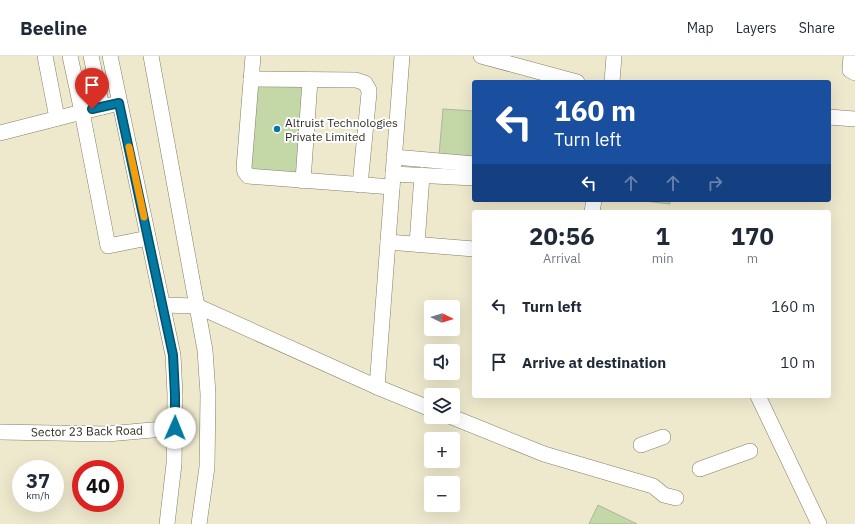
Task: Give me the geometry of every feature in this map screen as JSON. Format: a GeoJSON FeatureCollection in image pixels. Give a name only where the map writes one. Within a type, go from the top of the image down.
{"type":"FeatureCollection","features":[{"type":"Feature","properties":{"kind":"street"},"geometry":{"type":"LineString","coordinates":[[45,56],[57,118]]}},
{"type":"Feature","properties":{"kind":"street"},"geometry":{"type":"LineString","coordinates":[[70,56],[108,246],[148,238]]}},
{"type":"Feature","properties":{"kind":"street"},"geometry":{"type":"LineString","coordinates":[[92,56],[102,107]]}},
{"type":"Feature","properties":{"kind":"street"},"geometry":{"type":"LineString","coordinates":[[151,56],[205,350],[208,394],[207,467],[199,524]]}},
{"type":"Feature","properties":{"kind":"street"},"geometry":{"type":"LineString","coordinates":[[253,56],[245,172],[248,176],[257,178],[360,185],[422,175],[472,178]]}},
{"type":"Feature","properties":{"kind":"street"},"geometry":{"type":"LineString","coordinates":[[377,387],[402,56]]}},
{"type":"Feature","properties":{"kind":"street"},"geometry":{"type":"LineString","coordinates":[[481,56],[570,80]]}},
{"type":"Feature","properties":{"kind":"street"},"geometry":{"type":"LineString","coordinates":[[612,80],[614,56]]}},
{"type":"Feature","properties":{"kind":"street"},"geometry":{"type":"LineString","coordinates":[[851,56],[850,70],[855,73]]}},
{"type":"Feature","properties":{"kind":"street"},"geometry":{"type":"LineString","coordinates":[[114,57],[119,103],[173,355],[175,428],[173,476],[167,524]]}},
{"type":"Feature","properties":{"kind":"street"},"geometry":{"type":"LineString","coordinates":[[251,79],[361,81],[365,83],[369,90],[360,185]]}},
{"type":"Feature","properties":{"kind":"street"},"geometry":{"type":"LineString","coordinates":[[303,181],[310,80]]}},
{"type":"Feature","properties":{"kind":"street"},"geometry":{"type":"LineString","coordinates":[[0,133],[119,103]]}},
{"type":"Feature","properties":{"kind":"street"},"geometry":{"type":"LineString","coordinates":[[831,117],[855,119]]}},
{"type":"Feature","properties":{"kind":"street"},"geometry":{"type":"LineString","coordinates":[[394,157],[472,164]]}},
{"type":"Feature","properties":{"kind":"street"},"geometry":{"type":"LineString","coordinates":[[417,244],[422,175]]}},
{"type":"Feature","properties":{"kind":"street"},"geometry":{"type":"LineString","coordinates":[[388,242],[472,250]]}},
{"type":"Feature","properties":{"kind":"street"},"geometry":{"type":"LineString","coordinates":[[162,305],[197,306],[377,387],[424,406]]}},
{"type":"Feature","properties":{"kind":"street"},"geometry":{"type":"LineString","coordinates":[[759,398],[819,524]]}},
{"type":"Feature","properties":{"kind":"street"},"geometry":{"type":"LineString","coordinates":[[460,420],[544,454],[653,486],[664,495],[676,498]]}},
{"type":"Feature","properties":{"kind":"street","name":"Sector 23 Back Road"},"geometry":{"type":"LineString","coordinates":[[0,432],[107,434],[175,428]]}},
{"type":"Feature","properties":{"kind":"street"},"geometry":{"type":"LineString","coordinates":[[641,445],[663,436]]}},
{"type":"Feature","properties":{"kind":"street"},"geometry":{"type":"LineString","coordinates":[[700,469],[750,451]]}},
{"type":"Feature","properties":{"kind":"building","name":"Altruist Technologies Private Limited"},"geometry":{"type":"Polygon","coordinates":[[[256,84],[304,84],[298,178],[250,174],[256,84]]]}},
{"type":"Feature","properties":{"kind":"building"},"geometry":{"type":"Polygon","coordinates":[[[443,109],[472,111],[472,158],[439,155],[443,109]]]}},
{"type":"Feature","properties":{"kind":"building"},"geometry":{"type":"Polygon","coordinates":[[[652,202],[670,202],[670,204],[652,202]]]}},
{"type":"Feature","properties":{"kind":"building"},"geometry":{"type":"Polygon","coordinates":[[[598,505],[637,524],[589,524],[598,505]]]}},
{"type":"Feature","properties":{"kind":"slow traffic"},"geometry":{"type":"LineString","coordinates":[[129,147],[144,217]]}},
{"type":"Feature","properties":{"kind":"place","name":"Altruist Technologies Private Limited"},"geometry":{"type":"Point","coordinates":[277,129]}},
{"type":"Feature","properties":{"kind":"route"},"geometry":{"type":"LineString","coordinates":[[92,109],[119,103],[173,355],[175,428]]}}]}
